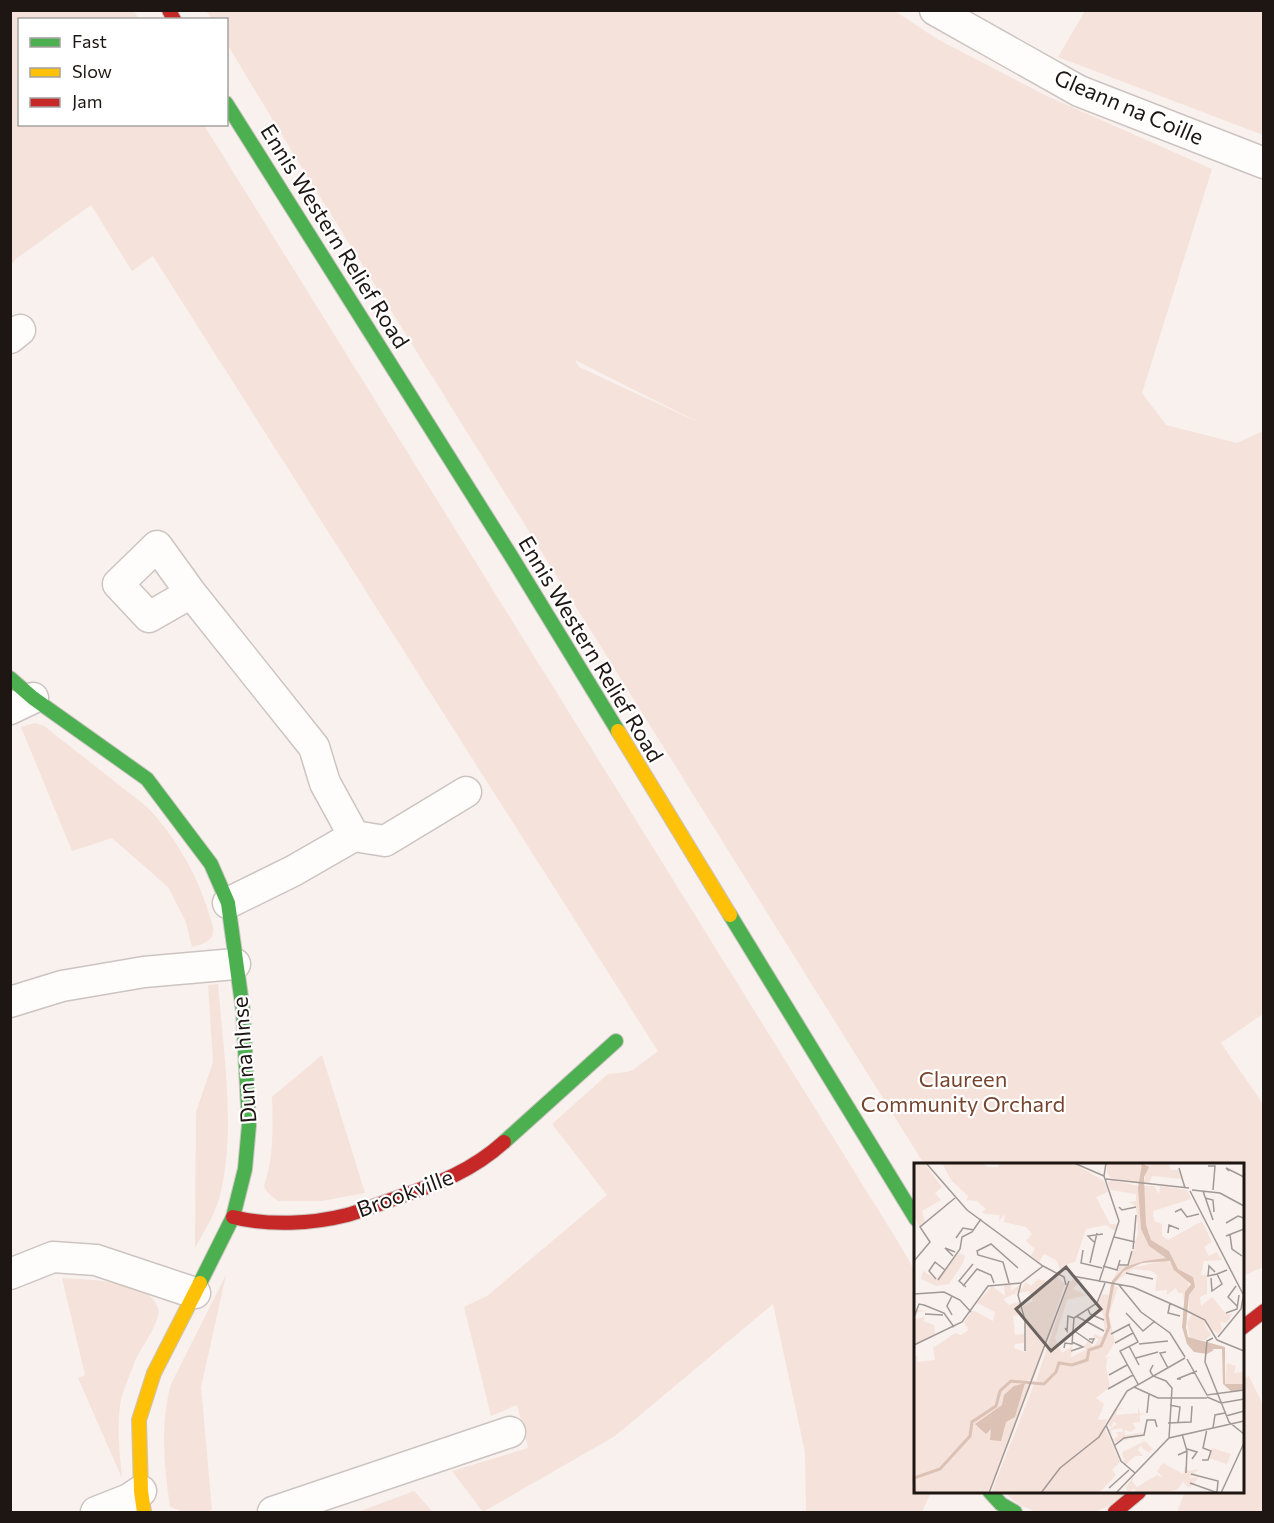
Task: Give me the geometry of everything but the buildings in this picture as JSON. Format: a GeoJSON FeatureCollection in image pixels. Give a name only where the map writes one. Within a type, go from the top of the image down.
{"type":"FeatureCollection","features":[{"type":"Feature","properties":{"kind":"main road","name":"Ennis Western Relief Road"},"geometry":{"type":"LineString","coordinates":[[228,106],[513,560],[914,1217]]}},
{"type":"Feature","properties":{"kind":"main road","name":"Dun na hInse"},"geometry":{"type":"LineString","coordinates":[[10,678],[22,704],[147,779],[211,864],[228,903],[243,1011],[249,1125],[245,1169],[233,1217]]}},
{"type":"Feature","properties":{"kind":"main road","name":"Brookville"},"geometry":{"type":"LineString","coordinates":[[233,1217],[253,1222],[295,1222],[346,1215],[431,1186],[467,1170],[493,1152],[616,1041]]}},
{"type":"Feature","properties":{"kind":"main road"},"geometry":{"type":"LineString","coordinates":[[143,1502],[140,1420],[154,1373],[233,1217]]}},
{"type":"Feature","properties":{"kind":"main road"},"geometry":{"type":"LineString","coordinates":[[1244,1312],[1263,1306]]}},
{"type":"Feature","properties":{"kind":"main road"},"geometry":{"type":"LineString","coordinates":[[1244,1326],[1263,1311]]}},
{"type":"Feature","properties":{"kind":"main road"},"geometry":{"type":"LineString","coordinates":[[991,1493],[997,1508],[1015,1512]]}},
{"type":"Feature","properties":{"kind":"main road"},"geometry":{"type":"LineString","coordinates":[[1115,1512],[1137,1493]]}},
{"type":"Feature","properties":{"kind":"street","name":"Gleann na Coille"},"geometry":{"type":"LineString","coordinates":[[934,10],[1079,91],[1263,163]]}},
{"type":"Feature","properties":{"kind":"street"},"geometry":{"type":"LineString","coordinates":[[191,592],[314,747],[325,783],[354,836]]}},
{"type":"Feature","properties":{"kind":"street"},"geometry":{"type":"LineString","coordinates":[[228,903],[293,871],[354,836],[385,841],[466,792]]}},
{"type":"Feature","properties":{"kind":"street"},"geometry":{"type":"LineString","coordinates":[[10,1002],[62,986],[144,972],[235,964]]}},
{"type":"Feature","properties":{"kind":"street"},"geometry":{"type":"LineString","coordinates":[[10,1274],[53,1257],[96,1260],[195,1293]]}},
{"type":"Feature","properties":{"kind":"street"},"geometry":{"type":"LineString","coordinates":[[273,1512],[510,1432]]}},
{"type":"Feature","properties":{"kind":"street"},"geometry":{"type":"LineString","coordinates":[[96,1512],[129,1499],[143,1502]]}},
{"type":"Feature","properties":{"kind":"green space"},"geometry":{"type":"Polygon","coordinates":[[[10,11],[134,11],[138,18],[18,18],[18,126],[205,126],[914,1269],[914,1493],[931,1493],[922,1512],[806,1512],[805,1452],[773,1304],[615,1436],[483,1512],[452,1471],[528,1448],[517,1405],[491,1416],[464,1307],[487,1296],[607,1195],[552,1124],[608,1074],[633,1070],[658,1051],[153,256],[132,271],[91,205],[17,258],[11,265],[10,11]]]}},
{"type":"Feature","properties":{"kind":"green space","name":"Claureen Community Orchard"},"geometry":{"type":"Polygon","coordinates":[[[206,11],[895,11],[937,39],[1049,97],[1212,169],[1142,393],[1166,425],[1237,443],[1263,431],[1263,1014],[1221,1043],[1263,1104],[1263,1267],[1244,1276],[1244,1163],[923,1163],[302,168],[228,46],[228,18],[211,18],[206,11]],[[575,360],[579,367],[702,424],[575,360]]]}},
{"type":"Feature","properties":{"kind":"green space"},"geometry":{"type":"Polygon","coordinates":[[[1085,11],[1263,11],[1263,135],[1058,57],[1085,11]]]}},
{"type":"Feature","properties":{"kind":"green space"},"geometry":{"type":"Polygon","coordinates":[[[35,723],[44,726],[147,807],[157,818],[176,844],[199,885],[213,926],[212,935],[208,941],[192,947],[186,922],[168,887],[112,838],[72,851],[21,727],[35,723]]]}},
{"type":"Feature","properties":{"kind":"green space"},"geometry":{"type":"Polygon","coordinates":[[[218,984],[227,1092],[227,1148],[219,1199],[195,1248],[196,1112],[213,1062],[208,985],[218,984]]]}},
{"type":"Feature","properties":{"kind":"green space"},"geometry":{"type":"Polygon","coordinates":[[[322,1055],[365,1193],[321,1201],[278,1201],[268,1193],[264,1186],[273,1131],[272,1097],[322,1055]]]}},
{"type":"Feature","properties":{"kind":"green space"},"geometry":{"type":"Polygon","coordinates":[[[226,1275],[201,1387],[212,1510],[201,1513],[185,1512],[170,1506],[164,1445],[165,1414],[171,1384],[226,1275]]]}},
{"type":"Feature","properties":{"kind":"green space"},"geometry":{"type":"Polygon","coordinates":[[[62,1278],[130,1286],[153,1298],[158,1308],[157,1320],[135,1361],[121,1400],[119,1449],[122,1478],[78,1378],[85,1375],[62,1278]]]}},
{"type":"Feature","properties":{"kind":"green space"},"geometry":{"type":"Polygon","coordinates":[[[1249,1376],[1263,1405],[1263,1512],[1177,1512],[1185,1493],[1244,1493],[1244,1378],[1249,1376]]]}},
{"type":"Feature","properties":{"kind":"green space"},"geometry":{"type":"Polygon","coordinates":[[[414,1491],[433,1512],[358,1512],[414,1491]]]}},
{"type":"Feature","properties":{"kind":"green space"},"geometry":{"type":"Polygon","coordinates":[[[1005,1493],[1126,1493],[1107,1507],[1094,1512],[1036,1512],[1020,1505],[1005,1493]]]}},
{"type":"Feature","properties":{"kind":"traffic: fast"},"geometry":{"type":"LineString","coordinates":[[228,106],[513,559],[618,731]]}},
{"type":"Feature","properties":{"kind":"traffic: fast"},"geometry":{"type":"LineString","coordinates":[[10,678],[33,698],[147,779],[211,864],[228,903],[243,1011],[249,1125],[245,1169],[233,1217],[200,1283]]}},
{"type":"Feature","properties":{"kind":"traffic: fast"},"geometry":{"type":"LineString","coordinates":[[730,915],[914,1216]]}},
{"type":"Feature","properties":{"kind":"traffic: fast"},"geometry":{"type":"LineString","coordinates":[[504,1142],[616,1041]]}},
{"type":"Feature","properties":{"kind":"traffic: fast"},"geometry":{"type":"LineString","coordinates":[[991,1493],[1001,1504],[1015,1512]]}},
{"type":"Feature","properties":{"kind":"traffic: slow"},"geometry":{"type":"LineString","coordinates":[[618,731],[730,915]]}},
{"type":"Feature","properties":{"kind":"traffic: slow"},"geometry":{"type":"LineString","coordinates":[[144,1512],[141,1491],[139,1420],[154,1373],[200,1283]]}},
{"type":"Feature","properties":{"kind":"traffic: jam"},"geometry":{"type":"LineString","coordinates":[[169,10],[173,18]]}},
{"type":"Feature","properties":{"kind":"traffic: jam"},"geometry":{"type":"LineString","coordinates":[[233,1217],[261,1222],[290,1223],[347,1215],[428,1187],[454,1175],[480,1161],[504,1142]]}},
{"type":"Feature","properties":{"kind":"traffic: jam"},"geometry":{"type":"LineString","coordinates":[[1244,1326],[1264,1311]]}},
{"type":"Feature","properties":{"kind":"traffic: jam"},"geometry":{"type":"LineString","coordinates":[[1115,1512],[1138,1493]]}}]}
